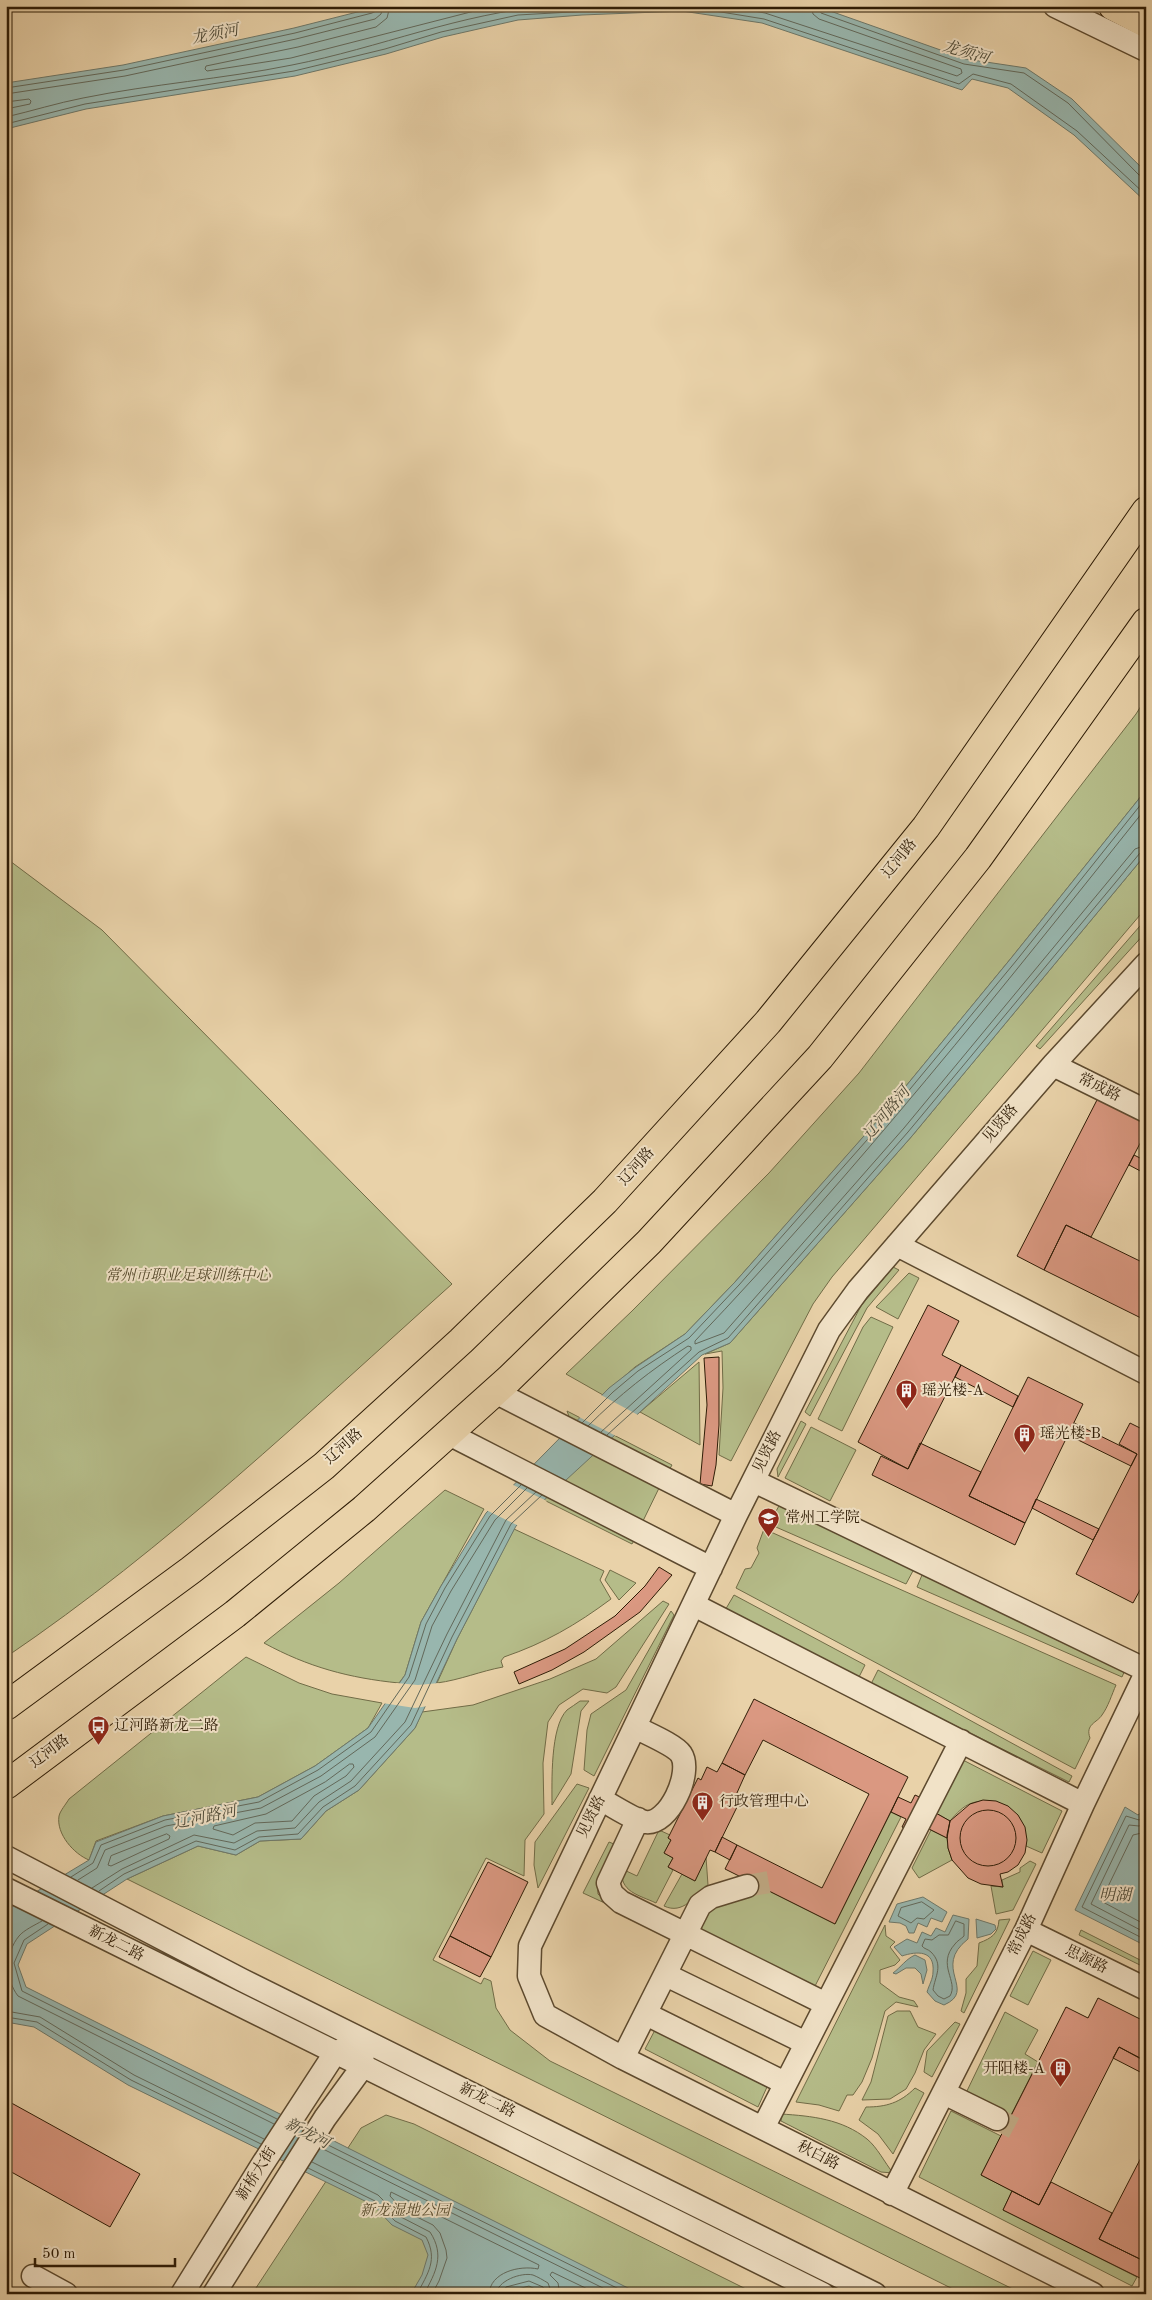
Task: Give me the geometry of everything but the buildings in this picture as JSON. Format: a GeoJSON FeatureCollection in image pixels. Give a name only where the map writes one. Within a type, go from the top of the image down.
{"type":"FeatureCollection","features":[{"type":"Feature","properties":{"kind":"main road"},"geometry":{"type":"LineString","coordinates":[[1113,6],[1146,22]]}},
{"type":"Feature","properties":{"kind":"main road","name":"辽河路"},"geometry":{"type":"LineString","coordinates":[[6,1706],[191,1570],[324,1466],[461,1341],[605,1201],[768,1022],[926,827],[1146,511]]}},
{"type":"Feature","properties":{"kind":"main road","name":"辽河路"},"geometry":{"type":"LineString","coordinates":[[6,1785],[235,1614],[364,1509],[496,1392],[649,1242],[820,1057],[978,858],[1146,622]]}},
{"type":"Feature","properties":{"kind":"street"},"geometry":{"type":"LineString","coordinates":[[1055,6],[1146,50]]}},
{"type":"Feature","properties":{"kind":"street","name":"见贤路"},"geometry":{"type":"LineString","coordinates":[[544,2015],[529,1976],[530,1946],[736,1515],[829,1330],[858,1290],[1053,1066],[1146,964]]}},
{"type":"Feature","properties":{"kind":"street","name":"常成路"},"geometry":{"type":"LineString","coordinates":[[1053,1066],[1146,1111]]}},
{"type":"Feature","properties":{"kind":"street"},"geometry":{"type":"LineString","coordinates":[[897,1245],[1146,1373]]}},
{"type":"Feature","properties":{"kind":"street"},"geometry":{"type":"LineString","coordinates":[[496,1392],[736,1515]]}},
{"type":"Feature","properties":{"kind":"street"},"geometry":{"type":"LineString","coordinates":[[449,1434],[711,1568]]}},
{"type":"Feature","properties":{"kind":"street"},"geometry":{"type":"LineString","coordinates":[[754,1481],[1146,1672]]}},
{"type":"Feature","properties":{"kind":"street"},"geometry":{"type":"LineString","coordinates":[[694,1605],[1083,1804]]}},
{"type":"Feature","properties":{"kind":"street","name":"常成路"},"geometry":{"type":"LineString","coordinates":[[892,2194],[1026,1930],[1146,1672]]}},
{"type":"Feature","properties":{"kind":"street"},"geometry":{"type":"LineString","coordinates":[[600,1799],[645,1822],[656,1821],[667,1813],[685,1775],[685,1762],[680,1752],[635,1727]]}},
{"type":"Feature","properties":{"kind":"street"},"geometry":{"type":"LineString","coordinates":[[763,2128],[961,1741]]}},
{"type":"Feature","properties":{"kind":"street"},"geometry":{"type":"LineString","coordinates":[[638,1819],[608,1883],[612,1894],[621,1902],[826,2004]]}},
{"type":"Feature","properties":{"kind":"street","name":"新龙二路"},"geometry":{"type":"LineString","coordinates":[[6,1857],[361,2040],[875,2294]]}},
{"type":"Feature","properties":{"kind":"street"},"geometry":{"type":"LineString","coordinates":[[623,2058],[700,1905],[711,1897],[747,1886]]}},
{"type":"Feature","properties":{"kind":"street","name":"新龙二路"},"geometry":{"type":"LineString","coordinates":[[11,1891],[823,2294]]}},
{"type":"Feature","properties":{"kind":"street","name":"思源路"},"geometry":{"type":"LineString","coordinates":[[1026,1930],[1146,1990]]}},
{"type":"Feature","properties":{"kind":"street"},"geometry":{"type":"LineString","coordinates":[[666,1975],[806,2043]]}},
{"type":"Feature","properties":{"kind":"street"},"geometry":{"type":"LineString","coordinates":[[646,2014],[785,2083]]}},
{"type":"Feature","properties":{"kind":"street","name":"秋白路"},"geometry":{"type":"LineString","coordinates":[[544,2015],[623,2058],[1093,2294]]}},
{"type":"Feature","properties":{"kind":"street"},"geometry":{"type":"LineString","coordinates":[[335,2053],[361,2040],[363,2066]]}},
{"type":"Feature","properties":{"kind":"street","name":"新桥大街"},"geometry":{"type":"LineString","coordinates":[[182,2294],[262,2164],[335,2053]]}},
{"type":"Feature","properties":{"kind":"street","name":"新桥大街"},"geometry":{"type":"LineString","coordinates":[[214,2294],[325,2118],[363,2066]]}},
{"type":"Feature","properties":{"kind":"street"},"geometry":{"type":"LineString","coordinates":[[944,2093],[997,2119]]}},
{"type":"Feature","properties":{"kind":"street"},"geometry":{"type":"LineString","coordinates":[[33,2276],[66,2294]]}},
{"type":"Feature","properties":{"kind":"green space"},"geometry":{"type":"Polygon","coordinates":[[[1146,698],[1146,790],[874,1125],[735,1282],[685,1334],[635,1367],[603,1395],[566,1374],[632,1311],[769,1173],[859,1073],[1136,714],[1146,698]]]}},
{"type":"Feature","properties":{"kind":"green space"},"geometry":{"type":"Polygon","coordinates":[[[1146,854],[1146,908],[832,1277],[813,1304],[731,1461],[719,1455],[723,1388],[722,1351],[705,1354],[730,1343],[912,1136],[1146,854]]]}},
{"type":"Feature","properties":{"kind":"green space","name":"常州市职业足球训练中心"},"geometry":{"type":"Polygon","coordinates":[[[6,858],[102,930],[452,1284],[290,1430],[180,1525],[65,1615],[6,1657],[6,858]]]}},
{"type":"Feature","properties":{"kind":"green space"},"geometry":{"type":"Polygon","coordinates":[[[1146,919],[1146,932],[1040,1049],[1036,1046],[1146,919]]]}},
{"type":"Feature","properties":{"kind":"green space"},"geometry":{"type":"Polygon","coordinates":[[[893,1267],[899,1270],[867,1308],[810,1416],[805,1412],[861,1306],[893,1267]]]}},
{"type":"Feature","properties":{"kind":"green space"},"geometry":{"type":"Polygon","coordinates":[[[909,1273],[919,1278],[898,1319],[876,1307],[909,1273]]]}},
{"type":"Feature","properties":{"kind":"green space"},"geometry":{"type":"Polygon","coordinates":[[[871,1317],[893,1327],[842,1431],[818,1419],[863,1327],[871,1317]]]}},
{"type":"Feature","properties":{"kind":"green space"},"geometry":{"type":"Polygon","coordinates":[[[699,1362],[700,1445],[640,1412],[699,1362]]]}},
{"type":"Feature","properties":{"kind":"green space"},"geometry":{"type":"Polygon","coordinates":[[[567,1411],[672,1465],[668,1472],[570,1419],[567,1411]]]}},
{"type":"Feature","properties":{"kind":"green space"},"geometry":{"type":"Polygon","coordinates":[[[801,1421],[806,1424],[778,1477],[777,1469],[801,1421]]]}},
{"type":"Feature","properties":{"kind":"green space"},"geometry":{"type":"Polygon","coordinates":[[[811,1427],[856,1450],[830,1501],[785,1478],[811,1427]]]}},
{"type":"Feature","properties":{"kind":"green space"},"geometry":{"type":"Polygon","coordinates":[[[566,1435],[661,1484],[642,1523],[546,1475],[566,1435]]]}},
{"type":"Feature","properties":{"kind":"green space"},"geometry":{"type":"Polygon","coordinates":[[[534,1487],[636,1537],[632,1544],[526,1491],[534,1487]]]}},
{"type":"Feature","properties":{"kind":"green space"},"geometry":{"type":"Polygon","coordinates":[[[445,1490],[484,1509],[421,1622],[405,1675],[399,1683],[363,1678],[329,1670],[297,1659],[264,1643],[339,1583],[445,1490]]]}},
{"type":"Feature","properties":{"kind":"green space"},"geometry":{"type":"Polygon","coordinates":[[[780,1504],[914,1569],[906,1584],[769,1524],[780,1504]]]}},
{"type":"Feature","properties":{"kind":"green space"},"geometry":{"type":"Polygon","coordinates":[[[514,1529],[604,1571],[600,1580],[611,1599],[560,1632],[533,1646],[504,1657],[501,1661],[503,1667],[437,1683],[457,1639],[514,1529]]]}},
{"type":"Feature","properties":{"kind":"green space"},"geometry":{"type":"Polygon","coordinates":[[[764,1529],[1116,1685],[1104,1712],[1090,1727],[1090,1738],[1075,1769],[736,1588],[745,1569],[751,1568],[759,1553],[757,1548],[764,1529]]]}},
{"type":"Feature","properties":{"kind":"green space"},"geometry":{"type":"Polygon","coordinates":[[[610,1570],[636,1583],[619,1600],[605,1580],[610,1570]]]}},
{"type":"Feature","properties":{"kind":"green space"},"geometry":{"type":"Polygon","coordinates":[[[922,1575],[1125,1670],[1122,1677],[917,1587],[922,1575]]]}},
{"type":"Feature","properties":{"kind":"green space"},"geometry":{"type":"Polygon","coordinates":[[[734,1595],[865,1665],[857,1681],[724,1612],[734,1595]]]}},
{"type":"Feature","properties":{"kind":"green space"},"geometry":{"type":"Polygon","coordinates":[[[663,1601],[669,1604],[616,1687],[607,1693],[583,1689],[559,1705],[548,1722],[543,1763],[544,1814],[525,1840],[524,1876],[486,1858],[433,1960],[481,1984],[484,1978],[491,1981],[496,2008],[510,2030],[550,2061],[1023,2294],[963,2294],[127,1879],[198,1846],[236,1855],[260,1841],[301,1839],[326,1811],[359,1790],[415,1728],[422,1712],[473,1705],[550,1679],[596,1659],[663,1601]]]}},
{"type":"Feature","properties":{"kind":"green space"},"geometry":{"type":"Polygon","coordinates":[[[671,1611],[674,1615],[594,1776],[584,1770],[587,1730],[591,1714],[626,1690],[671,1611]]]}},
{"type":"Feature","properties":{"kind":"green space"},"geometry":{"type":"Polygon","coordinates":[[[246,1657],[299,1683],[332,1694],[382,1703],[368,1728],[315,1766],[258,1797],[163,1816],[96,1841],[89,1860],[72,1848],[63,1836],[59,1823],[59,1816],[69,1799],[246,1657]]]}},
{"type":"Feature","properties":{"kind":"green space"},"geometry":{"type":"Polygon","coordinates":[[[878,1670],[1072,1776],[1069,1782],[871,1684],[878,1670]]]}},
{"type":"Feature","properties":{"kind":"green space"},"geometry":{"type":"Polygon","coordinates":[[[580,1701],[589,1701],[581,1711],[571,1774],[552,1805],[553,1755],[557,1729],[561,1718],[567,1710],[580,1701]]]}},
{"type":"Feature","properties":{"kind":"green space"},"geometry":{"type":"Polygon","coordinates":[[[961,1759],[1062,1811],[1042,1853],[1026,1846],[1022,1823],[1013,1811],[1001,1804],[979,1801],[969,1804],[950,1821],[934,1812],[961,1759]]]}},
{"type":"Feature","properties":{"kind":"green space"},"geometry":{"type":"Polygon","coordinates":[[[577,1784],[589,1788],[538,1888],[534,1865],[535,1842],[577,1784]]]}},
{"type":"Feature","properties":{"kind":"green space"},"geometry":{"type":"Polygon","coordinates":[[[891,1812],[901,1817],[813,1990],[699,1932],[710,1909],[740,1898],[769,1891],[835,1924],[891,1812]]]}},
{"type":"Feature","properties":{"kind":"green space"},"geometry":{"type":"Polygon","coordinates":[[[659,1830],[670,1835],[668,1838],[671,1840],[664,1853],[673,1858],[668,1867],[673,1870],[656,1903],[631,1892],[627,1888],[622,1877],[622,1869],[637,1876],[659,1830]]]}},
{"type":"Feature","properties":{"kind":"green space"},"geometry":{"type":"Polygon","coordinates":[[[931,1830],[947,1838],[952,1860],[919,1878],[912,1868],[931,1830]]]}},
{"type":"Feature","properties":{"kind":"green space"},"geometry":{"type":"Polygon","coordinates":[[[609,1842],[614,1844],[597,1881],[598,1894],[609,1905],[583,1893],[609,1842]]]}},
{"type":"Feature","properties":{"kind":"green space"},"geometry":{"type":"Polygon","coordinates":[[[706,1857],[708,1885],[683,1906],[671,1908],[664,1906],[682,1874],[695,1881],[706,1857]]]}},
{"type":"Feature","properties":{"kind":"green space"},"geometry":{"type":"Polygon","coordinates":[[[1030,1861],[1036,1864],[1013,1910],[996,1914],[991,1886],[1003,1887],[1002,1880],[1020,1872],[1020,1868],[1030,1861]]]}},
{"type":"Feature","properties":{"kind":"green space"},"geometry":{"type":"Polygon","coordinates":[[[1010,1919],[964,2013],[961,2011],[966,1993],[966,1979],[977,1966],[979,1943],[994,1935],[999,1920],[1010,1919]]]}},
{"type":"Feature","properties":{"kind":"green space"},"geometry":{"type":"Polygon","coordinates":[[[885,1925],[886,1936],[895,1942],[890,1947],[900,1960],[895,1965],[880,1970],[880,1983],[899,1997],[914,2001],[918,2007],[896,2002],[885,2011],[872,2058],[862,2082],[853,2095],[847,2095],[839,2111],[819,2105],[796,2102],[885,1925]]]}},
{"type":"Feature","properties":{"kind":"green space"},"geometry":{"type":"Polygon","coordinates":[[[1081,1930],[1146,1963],[1146,1968],[1079,1935],[1081,1930]]]}},
{"type":"Feature","properties":{"kind":"green space"},"geometry":{"type":"Polygon","coordinates":[[[1033,1951],[1051,1960],[1028,2005],[1010,1996],[1033,1951]]]}},
{"type":"Feature","properties":{"kind":"green space"},"geometry":{"type":"Polygon","coordinates":[[[897,2011],[910,2011],[918,2027],[936,2034],[924,2050],[906,2089],[890,2099],[862,2100],[871,2082],[888,2016],[897,2011]]]}},
{"type":"Feature","properties":{"kind":"green space"},"geometry":{"type":"Polygon","coordinates":[[[1005,2012],[1038,2030],[1025,2054],[1038,2062],[1011,2115],[966,2093],[1005,2012]]]}},
{"type":"Feature","properties":{"kind":"green space"},"geometry":{"type":"Polygon","coordinates":[[[955,2022],[960,2024],[932,2077],[924,2072],[927,2051],[955,2022]]]}},
{"type":"Feature","properties":{"kind":"green space"},"geometry":{"type":"Polygon","coordinates":[[[655,2030],[767,2087],[758,2107],[645,2049],[655,2030]]]}},
{"type":"Feature","properties":{"kind":"green space"},"geometry":{"type":"Polygon","coordinates":[[[915,2088],[924,2093],[893,2154],[878,2134],[859,2120],[866,2107],[880,2106],[898,2101],[915,2088]]]}},
{"type":"Feature","properties":{"kind":"green space"},"geometry":{"type":"Polygon","coordinates":[[[951,2111],[1001,2136],[981,2175],[1012,2191],[1003,2210],[1137,2277],[1132,2286],[919,2177],[951,2111]]]}},
{"type":"Feature","properties":{"kind":"green space"},"geometry":{"type":"Polygon","coordinates":[[[781,2114],[826,2120],[857,2132],[871,2142],[893,2173],[881,2172],[781,2121],[781,2114]]]}},
{"type":"Feature","properties":{"kind":"green space","name":"新龙湿地公园"},"geometry":{"type":"Polygon","coordinates":[[[386,2115],[414,2124],[756,2294],[252,2294],[361,2128],[386,2115]]]}},
{"type":"Feature","properties":{"kind":"water"},"geometry":{"type":"Polygon","coordinates":[[[381,6],[816,6],[966,59],[1026,68],[1072,99],[1146,172],[1146,202],[1074,135],[1008,88],[972,79],[962,90],[762,23],[682,11],[518,20],[443,37],[386,54],[295,76],[86,109],[6,129],[6,83],[123,65],[294,28],[381,6]]]}},
{"type":"Feature","properties":{"kind":"water"},"geometry":{"type":"Polygon","coordinates":[[[1146,790],[1146,854],[912,1136],[730,1343],[702,1355],[516,1526],[457,1639],[415,1728],[359,1790],[326,1811],[301,1839],[260,1841],[236,1855],[198,1846],[127,1879],[27,1944],[18,1965],[26,1987],[640,2294],[545,2294],[529,2286],[499,2294],[411,2294],[422,2275],[428,2255],[422,2240],[392,2225],[373,2205],[128,2085],[34,2027],[6,2022],[6,1910],[89,1860],[96,1842],[163,1816],[258,1797],[315,1766],[368,1728],[405,1675],[421,1622],[486,1513],[609,1388],[685,1334],[735,1282],[878,1120],[1146,790]]]}},
{"type":"Feature","properties":{"kind":"water","name":"明湖"},"geometry":{"type":"Polygon","coordinates":[[[1125,1807],[1138,1815],[1146,1809],[1146,1946],[1075,1910],[1125,1807]]]}},
{"type":"Feature","properties":{"kind":"water"},"geometry":{"type":"Polygon","coordinates":[[[923,1897],[947,1912],[942,1922],[931,1918],[927,1927],[918,1923],[914,1933],[909,1933],[906,1926],[900,1923],[889,1922],[897,1904],[923,1897]]]}},
{"type":"Feature","properties":{"kind":"water"},"geometry":{"type":"Polygon","coordinates":[[[953,1915],[969,1919],[968,1939],[953,1959],[957,1992],[953,1999],[944,2005],[935,2001],[927,1992],[933,1975],[933,1965],[928,1956],[913,1953],[902,1956],[894,1947],[907,1939],[917,1943],[922,1932],[931,1936],[936,1928],[945,1932],[953,1915]]]}},
{"type":"Feature","properties":{"kind":"water"},"geometry":{"type":"Polygon","coordinates":[[[976,1919],[995,1925],[996,1929],[991,1934],[977,1938],[976,1919]]]}},
{"type":"Feature","properties":{"kind":"water"},"geometry":{"type":"Polygon","coordinates":[[[915,1955],[925,1960],[927,1970],[923,1984],[921,1974],[915,1968],[906,1968],[896,1974],[893,1973],[915,1955]]]}},
{"type":"Feature","properties":{"kind":"pier"},"geometry":{"type":"Polygon","coordinates":[[[601,1395],[638,1415],[616,1436],[579,1417],[601,1395]]]}},
{"type":"Feature","properties":{"kind":"pier"},"geometry":{"type":"Polygon","coordinates":[[[511,1484],[547,1501],[519,1526],[486,1510],[511,1484]]]}},
{"type":"Feature","properties":{"kind":"pier"},"geometry":{"type":"Polygon","coordinates":[[[396,1683],[418,1685],[439,1683],[428,1706],[415,1708],[382,1703],[396,1683]]]}},
{"type":"Feature","properties":{"kind":"tunnel"},"geometry":{"type":"LineString","coordinates":[[747,1886],[769,1882]]}},
{"type":"Feature","properties":{"kind":"tunnel"},"geometry":{"type":"LineString","coordinates":[[997,2119],[1014,2128]]}},
{"type":"Feature","properties":{"kind":"place","name":"瑶光楼-A"},"geometry":{"type":"Point","coordinates":[906,1410]}},
{"type":"Feature","properties":{"kind":"place","name":"瑶光楼-B"},"geometry":{"type":"Point","coordinates":[1024,1453]}},
{"type":"Feature","properties":{"kind":"place","name":"常州工学院"},"geometry":{"type":"Point","coordinates":[769,1537]}},
{"type":"Feature","properties":{"kind":"place","name":"辽河路新龙二路"},"geometry":{"type":"Point","coordinates":[98,1745]}},
{"type":"Feature","properties":{"kind":"place","name":"行政管理中心"},"geometry":{"type":"Point","coordinates":[703,1821]}},
{"type":"Feature","properties":{"kind":"place","name":"开阳楼-A"},"geometry":{"type":"Point","coordinates":[1061,2088]}},
{"type":"Feature","properties":{"kind":"water label","name":"龙须河"},"geometry":{"type":"Point","coordinates":[215,35]}},
{"type":"Feature","properties":{"kind":"water label","name":"龙须河"},"geometry":{"type":"Point","coordinates":[966,53]}},
{"type":"Feature","properties":{"kind":"water label","name":"辽河路河"},"geometry":{"type":"Point","coordinates":[887,1114]}},
{"type":"Feature","properties":{"kind":"water label","name":"辽河路河"},"geometry":{"type":"Point","coordinates":[205,1818]}},
{"type":"Feature","properties":{"kind":"water label","name":"新龙河"},"geometry":{"type":"Point","coordinates":[307,2134]}}]}
